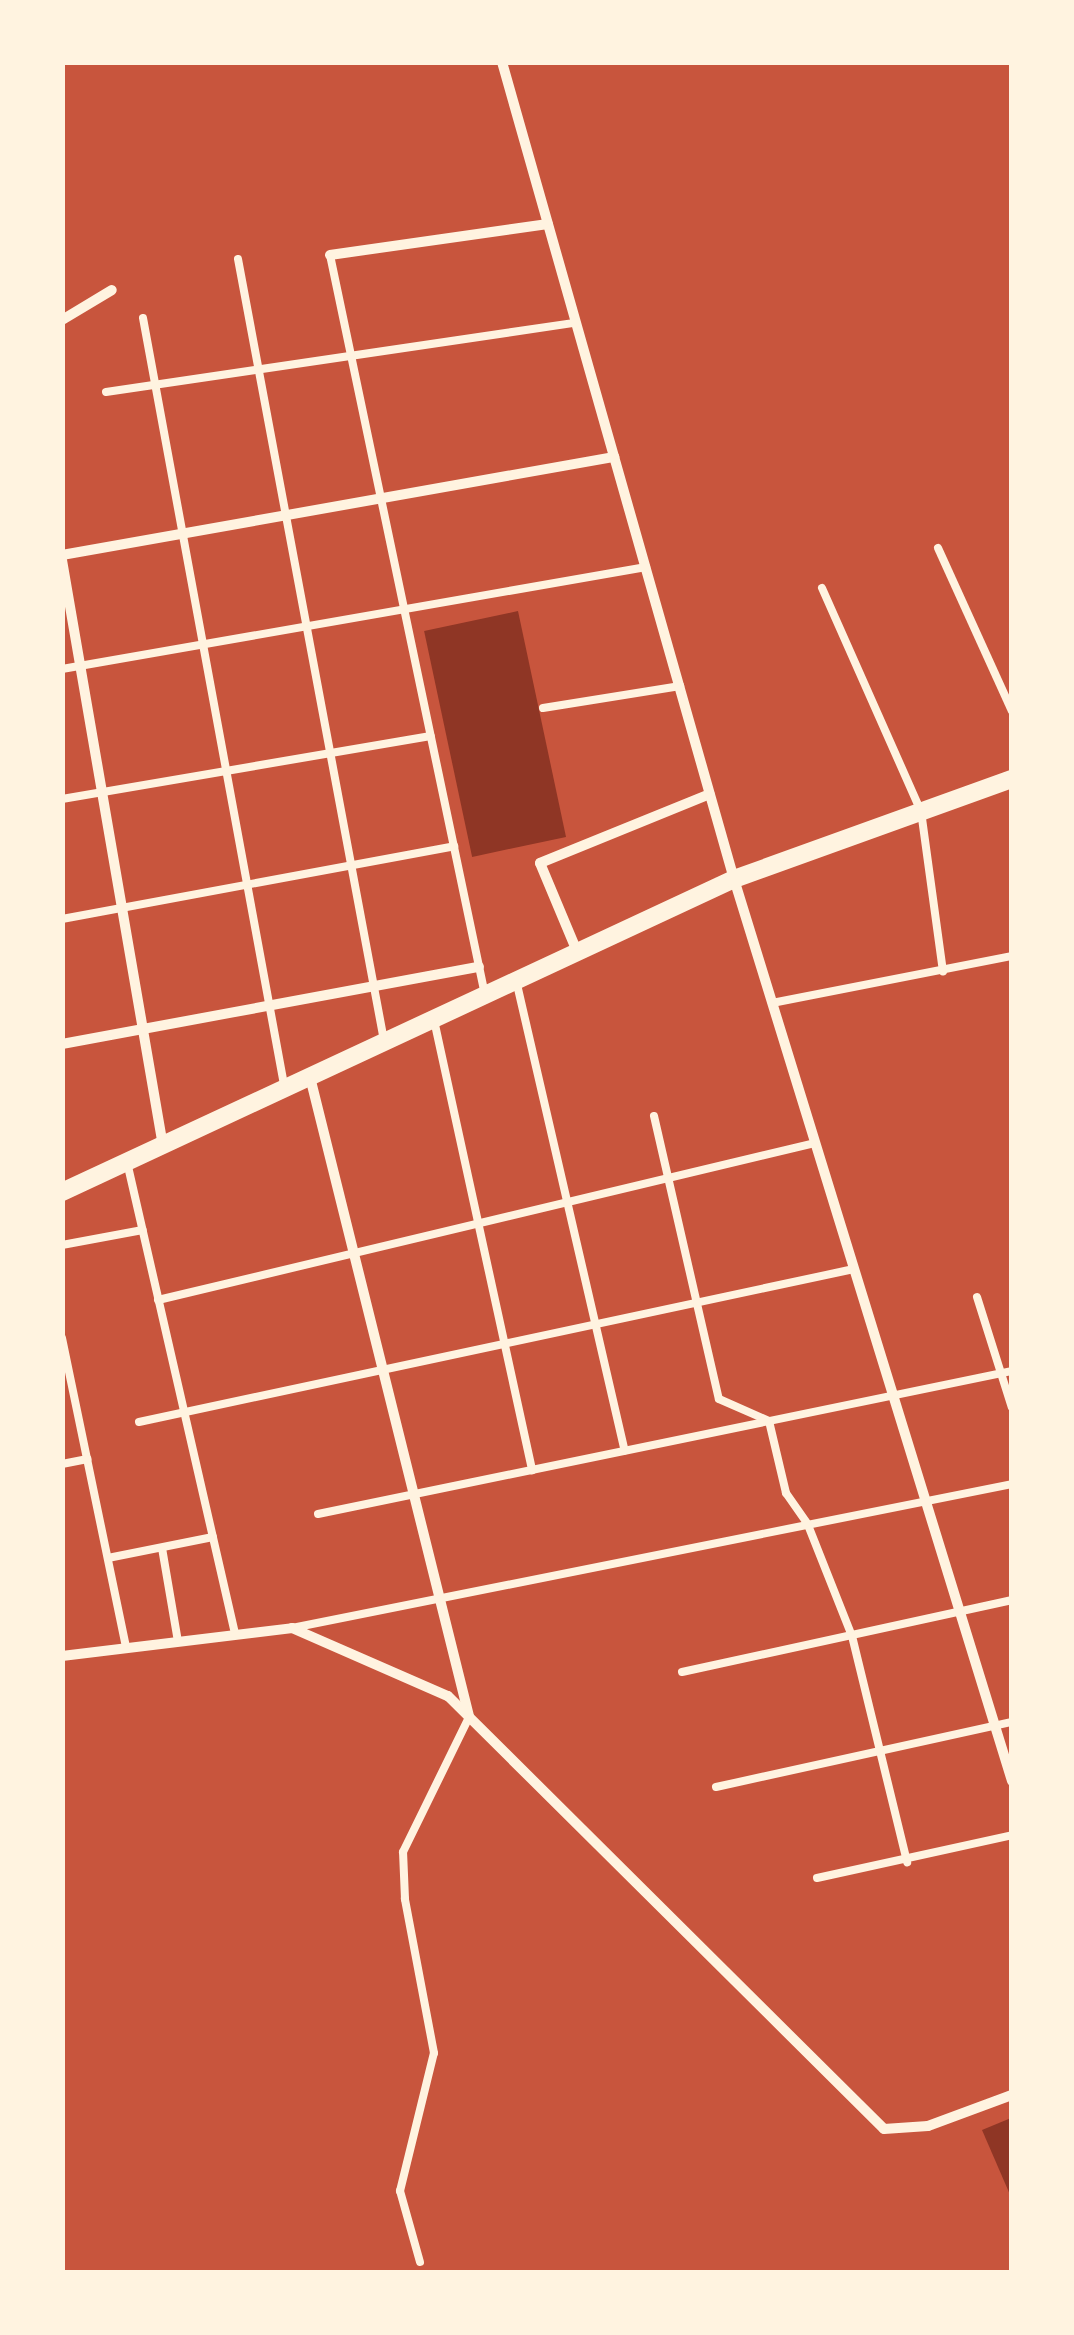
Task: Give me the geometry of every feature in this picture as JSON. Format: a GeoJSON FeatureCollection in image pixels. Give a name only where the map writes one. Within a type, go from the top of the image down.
{"type":"FeatureCollection","features":[{"type":"Feature","properties":{"kind":"street"},"geometry":{"type":"LineString","coordinates":[[502,62],[734,879],[1012,1782]]}},
{"type":"Feature","properties":{"kind":"street"},"geometry":{"type":"LineString","coordinates":[[330,256],[548,224]]}},
{"type":"Feature","properties":{"kind":"street"},"geometry":{"type":"LineString","coordinates":[[62,320],[112,290]]}},
{"type":"Feature","properties":{"kind":"street"},"geometry":{"type":"LineString","coordinates":[[163,1146],[62,557],[614,458]]}},
{"type":"Feature","properties":{"kind":"street"},"geometry":{"type":"LineString","coordinates":[[64,1186],[163,1146],[734,879],[921,812],[1010,786]]}},
{"type":"Feature","properties":{"kind":"street"},"geometry":{"type":"LineString","coordinates":[[576,950],[540,864],[710,794]]}},
{"type":"Feature","properties":{"kind":"street"},"geometry":{"type":"LineString","coordinates":[[62,1044],[479,968]]}},
{"type":"Feature","properties":{"kind":"street"},"geometry":{"type":"LineString","coordinates":[[310,1076],[469,1718]]}},
{"type":"Feature","properties":{"kind":"street"},"geometry":{"type":"LineString","coordinates":[[62,1656],[292,1628],[448,1696],[884,2129],[928,2126],[1012,2095]]}},
{"type":"Feature","properties":{"kind":"lane"},"geometry":{"type":"LineString","coordinates":[[330,256],[485,995]]}},
{"type":"Feature","properties":{"kind":"lane"},"geometry":{"type":"LineString","coordinates":[[238,259],[384,1042]]}},
{"type":"Feature","properties":{"kind":"lane"},"geometry":{"type":"LineString","coordinates":[[143,318],[285,1088]]}},
{"type":"Feature","properties":{"kind":"lane"},"geometry":{"type":"LineString","coordinates":[[106,392],[576,323]]}},
{"type":"Feature","properties":{"kind":"lane"},"geometry":{"type":"LineString","coordinates":[[938,548],[1012,710]]}},
{"type":"Feature","properties":{"kind":"lane"},"geometry":{"type":"LineString","coordinates":[[62,669],[646,567]]}},
{"type":"Feature","properties":{"kind":"lane"},"geometry":{"type":"LineString","coordinates":[[822,588],[921,812],[943,972]]}},
{"type":"Feature","properties":{"kind":"lane"},"geometry":{"type":"LineString","coordinates":[[543,708],[680,686]]}},
{"type":"Feature","properties":{"kind":"lane"},"geometry":{"type":"LineString","coordinates":[[62,799],[431,736]]}},
{"type":"Feature","properties":{"kind":"lane"},"geometry":{"type":"LineString","coordinates":[[62,919],[454,846]]}},
{"type":"Feature","properties":{"kind":"lane"},"geometry":{"type":"LineString","coordinates":[[772,1003],[1012,956]]}},
{"type":"Feature","properties":{"kind":"lane"},"geometry":{"type":"LineString","coordinates":[[516,980],[625,1451]]}},
{"type":"Feature","properties":{"kind":"lane"},"geometry":{"type":"LineString","coordinates":[[434,1020],[532,1470]]}},
{"type":"Feature","properties":{"kind":"lane"},"geometry":{"type":"LineString","coordinates":[[654,1116],[719,1399],[770,1421]]}},
{"type":"Feature","properties":{"kind":"lane"},"geometry":{"type":"LineString","coordinates":[[158,1300],[816,1143]]}},
{"type":"Feature","properties":{"kind":"lane"},"geometry":{"type":"LineString","coordinates":[[127,1162],[235,1635]]}},
{"type":"Feature","properties":{"kind":"lane"},"geometry":{"type":"LineString","coordinates":[[62,1245],[142,1230]]}},
{"type":"Feature","properties":{"kind":"lane"},"geometry":{"type":"LineString","coordinates":[[140,1422],[854,1269]]}},
{"type":"Feature","properties":{"kind":"lane"},"geometry":{"type":"LineString","coordinates":[[977,1297],[1012,1408]]}},
{"type":"Feature","properties":{"kind":"lane"},"geometry":{"type":"LineString","coordinates":[[63,1345],[126,1648]]}},
{"type":"Feature","properties":{"kind":"lane"},"geometry":{"type":"LineString","coordinates":[[318,1514],[1012,1371]]}},
{"type":"Feature","properties":{"kind":"lane"},"geometry":{"type":"LineString","coordinates":[[770,1421],[786,1494],[808,1525],[852,1636],[907,1860]]}},
{"type":"Feature","properties":{"kind":"lane"},"geometry":{"type":"LineString","coordinates":[[62,1464],[88,1459]]}},
{"type":"Feature","properties":{"kind":"lane"},"geometry":{"type":"LineString","coordinates":[[292,1628],[1012,1484]]}},
{"type":"Feature","properties":{"kind":"lane"},"geometry":{"type":"LineString","coordinates":[[108,1558],[213,1537]]}},
{"type":"Feature","properties":{"kind":"lane"},"geometry":{"type":"LineString","coordinates":[[162,1548],[178,1642]]}},
{"type":"Feature","properties":{"kind":"lane"},"geometry":{"type":"LineString","coordinates":[[682,1672],[1012,1600]]}},
{"type":"Feature","properties":{"kind":"lane"},"geometry":{"type":"LineString","coordinates":[[420,2262],[400,2191],[434,2053],[405,1899],[403,1852],[469,1718]]}},
{"type":"Feature","properties":{"kind":"lane"},"geometry":{"type":"LineString","coordinates":[[716,1787],[1012,1722]]}},
{"type":"Feature","properties":{"kind":"lane"},"geometry":{"type":"LineString","coordinates":[[817,1878],[1012,1835]]}},
{"type":"Feature","properties":{"kind":"shaded area"},"geometry":{"type":"Polygon","coordinates":[[[518,611],[566,837],[472,857],[424,631],[518,611]]]}},
{"type":"Feature","properties":{"kind":"shaded area"},"geometry":{"type":"Polygon","coordinates":[[[1011,2118],[1011,2197],[982,2130],[1011,2118]]]}}]}
